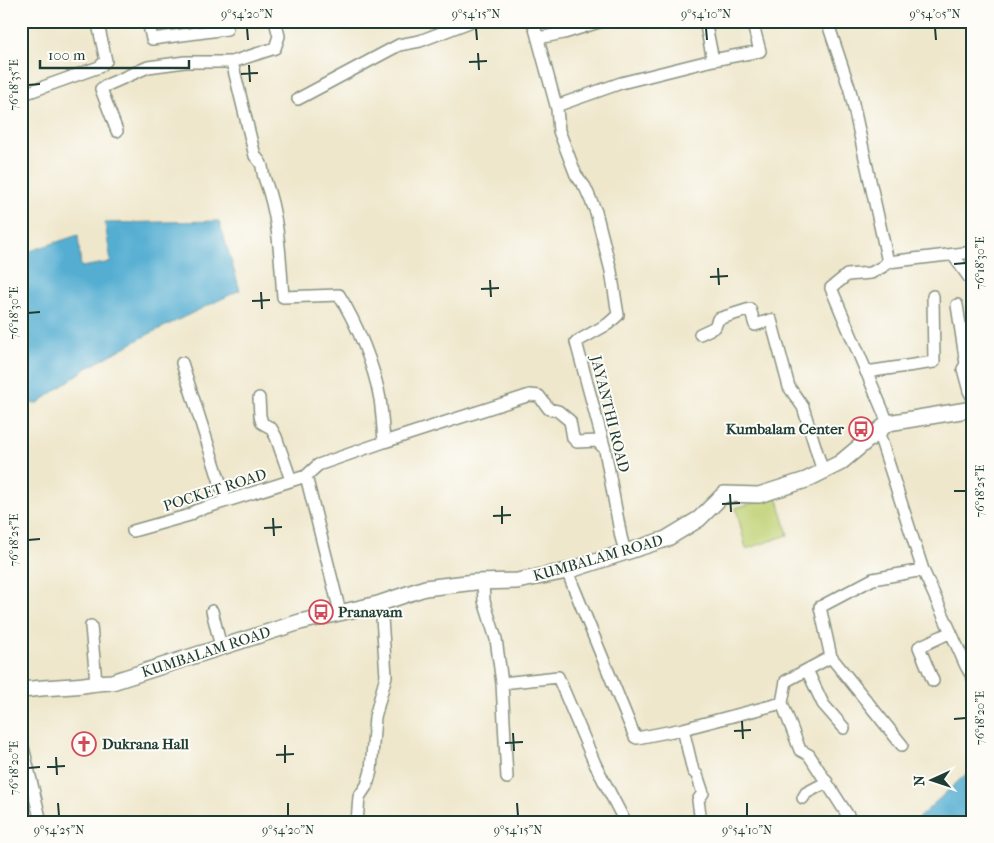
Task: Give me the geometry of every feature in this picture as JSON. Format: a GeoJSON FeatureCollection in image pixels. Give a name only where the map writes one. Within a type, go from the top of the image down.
{"type":"FeatureCollection","features":[{"type":"Feature","properties":{"kind":"main road"},"geometry":{"type":"LineString","coordinates":[[883,427],[973,409]]}},
{"type":"Feature","properties":{"kind":"main road","name":"KUMBALAM ROAD"},"geometry":{"type":"LineString","coordinates":[[21,690],[112,682],[183,661],[300,622],[382,603],[425,588],[475,582],[517,581],[567,571],[666,539],[699,518],[724,494],[759,495],[806,480],[840,463],[883,427]]}},
{"type":"Feature","properties":{"kind":"street"},"geometry":{"type":"LineString","coordinates":[[21,95],[99,67],[106,61],[98,24],[110,21]]}},
{"type":"Feature","properties":{"kind":"street"},"geometry":{"type":"LineString","coordinates":[[148,21],[152,39],[227,28]]}},
{"type":"Feature","properties":{"kind":"street"},"geometry":{"type":"LineString","coordinates":[[118,131],[101,89],[104,86],[148,67],[185,62],[232,62],[274,48],[279,36],[275,21]]}},
{"type":"Feature","properties":{"kind":"street"},"geometry":{"type":"LineString","coordinates":[[298,98],[399,45],[420,41],[472,21]]}},
{"type":"Feature","properties":{"kind":"street","name":"JAYANTHI ROAD"},"geometry":{"type":"LineString","coordinates":[[531,21],[538,38],[556,106],[559,131],[576,174],[585,187],[596,212],[611,271],[618,315],[608,324],[576,342],[605,450],[625,551]]}},
{"type":"Feature","properties":{"kind":"street"},"geometry":{"type":"LineString","coordinates":[[538,38],[564,33],[602,21]]}},
{"type":"Feature","properties":{"kind":"street"},"geometry":{"type":"LineString","coordinates":[[705,21],[713,60]]}},
{"type":"Feature","properties":{"kind":"street"},"geometry":{"type":"LineString","coordinates":[[556,106],[621,83],[760,50],[752,21]]}},
{"type":"Feature","properties":{"kind":"street"},"geometry":{"type":"LineString","coordinates":[[827,21],[850,90],[888,262]]}},
{"type":"Feature","properties":{"kind":"street"},"geometry":{"type":"LineString","coordinates":[[232,62],[255,156],[263,165],[264,178],[270,190],[276,218],[283,297],[339,295],[347,307],[369,359],[380,399],[384,442]]}},
{"type":"Feature","properties":{"kind":"street"},"geometry":{"type":"LineString","coordinates":[[973,252],[888,262],[871,273],[847,275],[830,288],[866,372],[923,570],[973,678]]}},
{"type":"Feature","properties":{"kind":"street"},"geometry":{"type":"LineString","coordinates":[[953,255],[973,283]]}},
{"type":"Feature","properties":{"kind":"street"},"geometry":{"type":"LineString","coordinates":[[866,372],[934,362],[933,296]]}},
{"type":"Feature","properties":{"kind":"street"},"geometry":{"type":"LineString","coordinates":[[957,305],[970,363],[963,369],[973,398]]}},
{"type":"Feature","properties":{"kind":"street"},"geometry":{"type":"LineString","coordinates":[[700,334],[715,327],[718,319],[750,309],[755,325],[771,320],[789,387],[803,407],[823,472]]}},
{"type":"Feature","properties":{"kind":"street"},"geometry":{"type":"LineString","coordinates":[[182,363],[226,501]]}},
{"type":"Feature","properties":{"kind":"street","name":"POCKET ROAD"},"geometry":{"type":"LineString","coordinates":[[133,530],[190,515],[195,511],[306,476],[318,465],[530,395],[540,396],[549,409],[558,411],[570,421],[573,438],[576,442],[597,441],[605,450]]}},
{"type":"Feature","properties":{"kind":"street","name":"POCKET ROAD"},"geometry":{"type":"LineString","coordinates":[[259,398],[262,424],[271,428],[276,436],[291,480]]}},
{"type":"Feature","properties":{"kind":"street"},"geometry":{"type":"LineString","coordinates":[[306,476],[340,612]]}},
{"type":"Feature","properties":{"kind":"street"},"geometry":{"type":"LineString","coordinates":[[902,745],[831,657],[820,606],[873,579],[923,570]]}},
{"type":"Feature","properties":{"kind":"street"},"geometry":{"type":"LineString","coordinates":[[567,571],[637,738],[683,729],[782,703]]}},
{"type":"Feature","properties":{"kind":"street"},"geometry":{"type":"LineString","coordinates":[[484,582],[484,601],[496,639],[502,683],[507,778]]}},
{"type":"Feature","properties":{"kind":"street"},"geometry":{"type":"LineString","coordinates":[[357,822],[359,798],[366,786],[371,771],[376,717],[386,676],[382,603]]}},
{"type":"Feature","properties":{"kind":"street"},"geometry":{"type":"LineString","coordinates":[[212,611],[221,647]]}},
{"type":"Feature","properties":{"kind":"street"},"geometry":{"type":"LineString","coordinates":[[91,626],[96,682]]}},
{"type":"Feature","properties":{"kind":"street"},"geometry":{"type":"LineString","coordinates":[[933,681],[919,647],[951,632]]}},
{"type":"Feature","properties":{"kind":"street"},"geometry":{"type":"LineString","coordinates":[[831,657],[786,681],[782,703],[800,750],[809,755],[852,822]]}},
{"type":"Feature","properties":{"kind":"street"},"geometry":{"type":"LineString","coordinates":[[807,670],[823,704],[844,728]]}},
{"type":"Feature","properties":{"kind":"street"},"geometry":{"type":"LineString","coordinates":[[502,683],[558,677],[595,764],[625,822]]}},
{"type":"Feature","properties":{"kind":"street"},"geometry":{"type":"LineString","coordinates":[[683,729],[693,771],[697,774],[703,793],[698,800],[701,822]]}},
{"type":"Feature","properties":{"kind":"street"},"geometry":{"type":"LineString","coordinates":[[21,739],[41,822]]}},
{"type":"Feature","properties":{"kind":"street"},"geometry":{"type":"LineString","coordinates":[[803,798],[806,793],[827,782]]}},
{"type":"Feature","properties":{"kind":"green space"},"geometry":{"type":"Polygon","coordinates":[[[777,496],[788,535],[746,549],[736,508],[777,496]]]}},
{"type":"Feature","properties":{"kind":"water"},"geometry":{"type":"Polygon","coordinates":[[[219,221],[240,290],[145,336],[87,368],[38,403],[21,403],[21,254],[78,235],[81,267],[111,262],[105,223],[219,221]]]}},
{"type":"Feature","properties":{"kind":"water"},"geometry":{"type":"Polygon","coordinates":[[[973,768],[973,822],[914,822],[965,775],[973,768]]]}},
{"type":"Feature","properties":{"kind":"place","name":"Kumbalam Center"},"geometry":{"type":"Point","coordinates":[861,429]}},
{"type":"Feature","properties":{"kind":"place","name":"Pranavam"},"geometry":{"type":"Point","coordinates":[321,612]}},
{"type":"Feature","properties":{"kind":"place","name":"Dukrana Hall"},"geometry":{"type":"Point","coordinates":[84,744]}}]}
